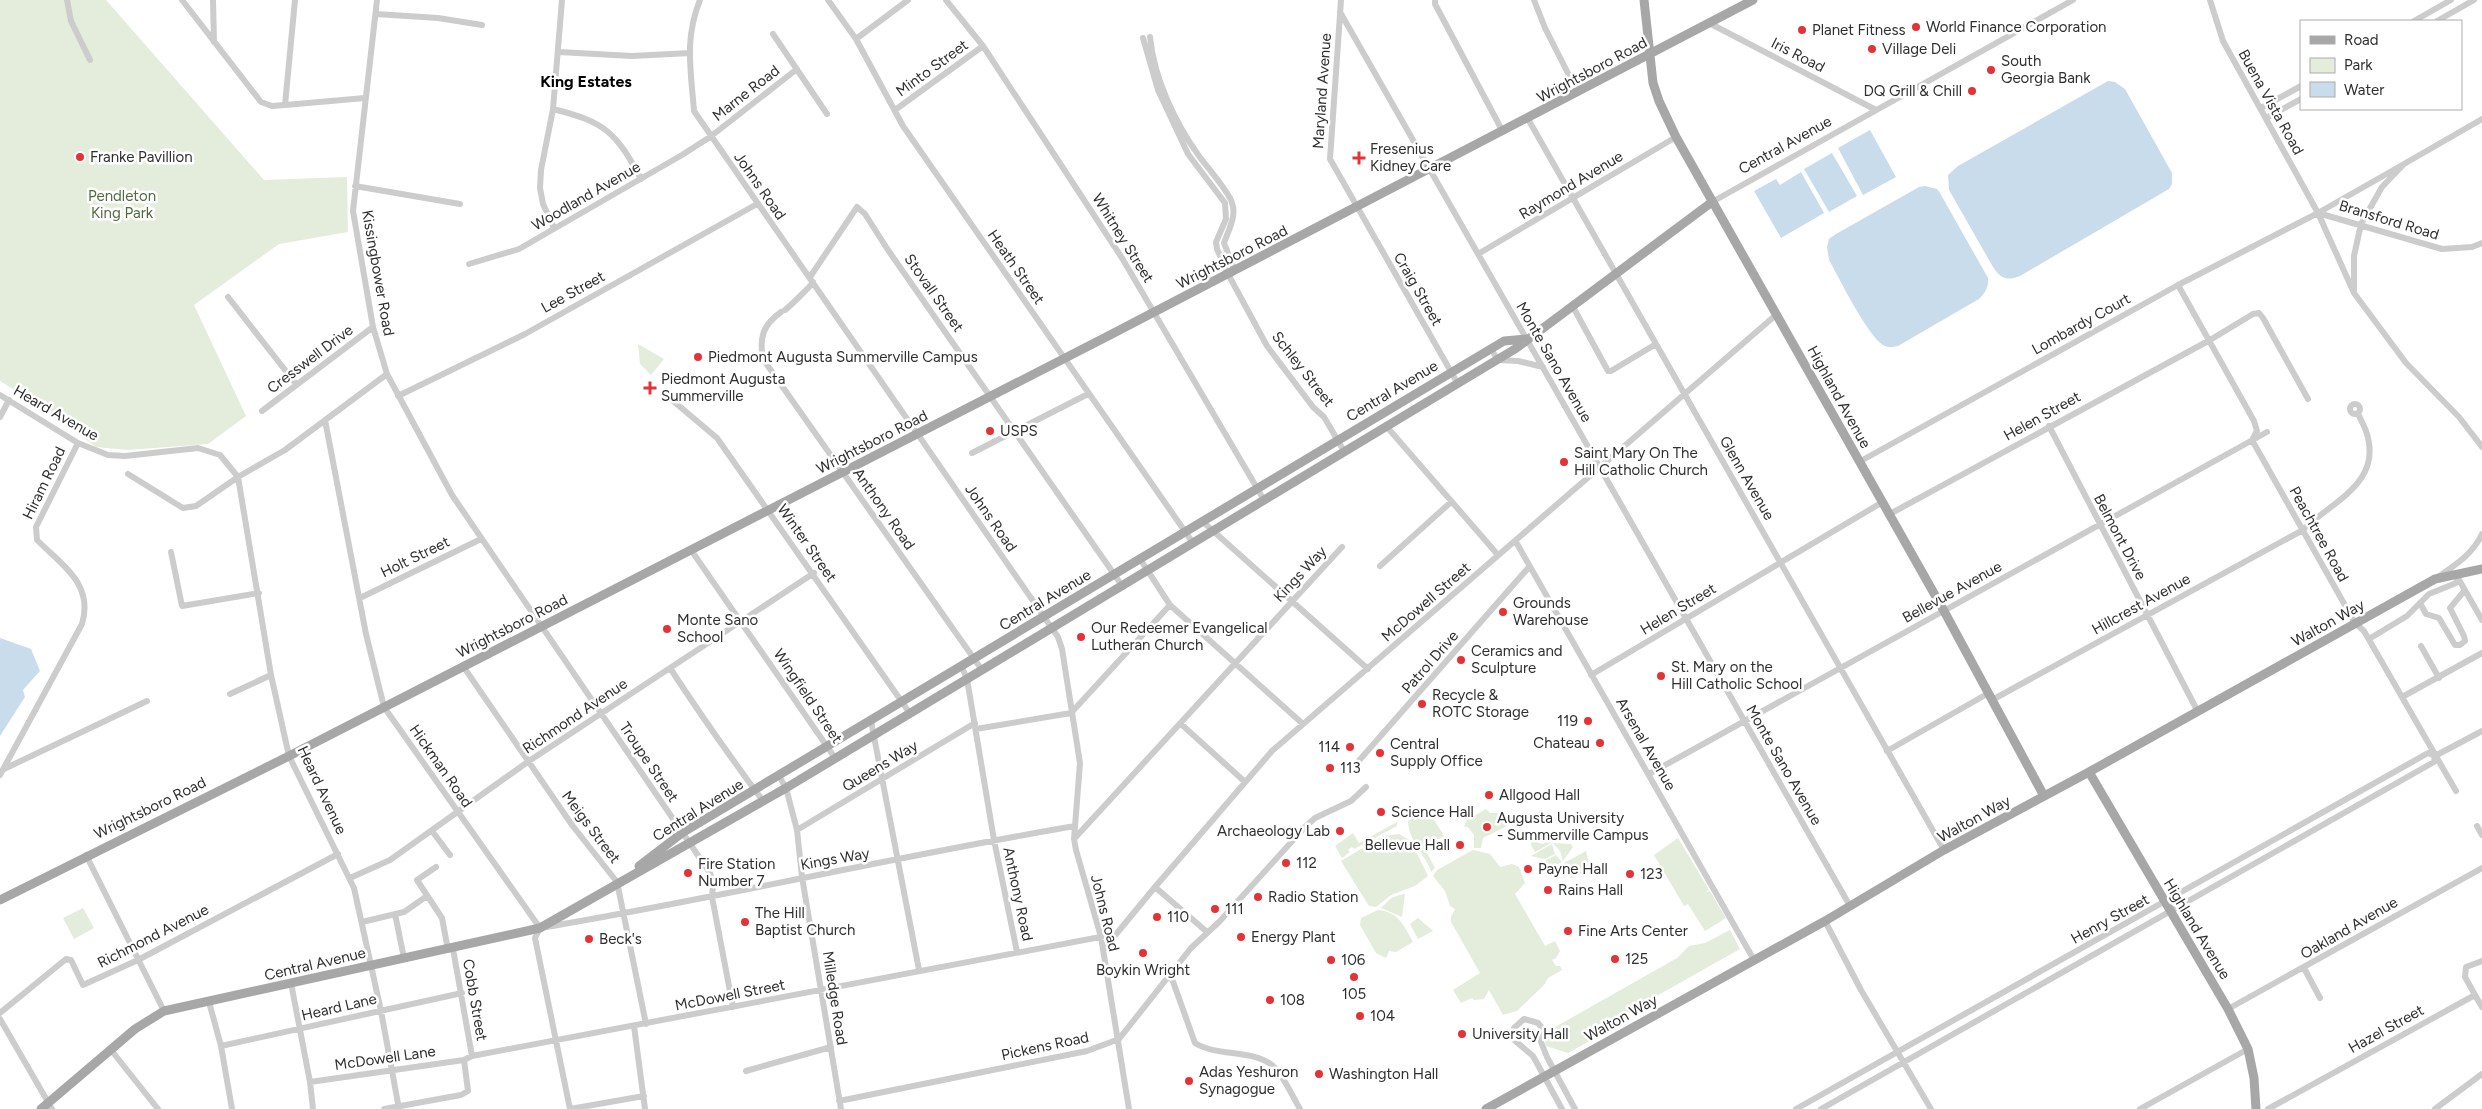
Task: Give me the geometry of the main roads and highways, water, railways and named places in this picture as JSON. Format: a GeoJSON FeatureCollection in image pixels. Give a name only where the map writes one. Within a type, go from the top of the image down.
{"type":"FeatureCollection","features":[{"type":"Feature","properties":{"kind":"main road","name":"Highland Avenue"},"geometry":{"type":"LineString","coordinates":[[1644,0],[1649,55],[1658,101],[1676,137],[1777,314],[1881,503],[1944,611],[2044,796]]}},
{"type":"Feature","properties":{"kind":"main road","name":"Wrightsboro Road"},"geometry":{"type":"LineString","coordinates":[[0,900],[86,855],[289,756],[1232,273],[1753,0]]}},
{"type":"Feature","properties":{"kind":"main road","name":"Central Avenue"},"geometry":{"type":"LineString","coordinates":[[41,1109],[50,1106],[135,1029],[164,1011],[540,928],[617,882],[763,802],[909,712],[1123,587],[1498,360],[1712,202]]}},
{"type":"Feature","properties":{"kind":"main road","name":"Central Avenue"},"geometry":{"type":"LineString","coordinates":[[617,882],[682,833],[1045,617],[1256,488],[1507,340],[1526,339]]}},
{"type":"Feature","properties":{"kind":"main road","name":"Walton Way"},"geometry":{"type":"LineString","coordinates":[[1486,1109],[1825,921],[1944,850],[2198,712],[2435,579],[2457,576],[2482,569]]}},
{"type":"Feature","properties":{"kind":"main road","name":"Highland Avenue"},"geometry":{"type":"LineString","coordinates":[[2089,772],[2228,1009],[2248,1049],[2254,1078],[2256,1109]]}},
{"type":"Feature","properties":{"kind":"water"},"geometry":{"type":"Polygon","coordinates":[[[2108,81],[2115,82],[2125,89],[2172,173],[2172,184],[2169,189],[2020,276],[2005,278],[1993,267],[1949,190],[1948,175],[1958,166],[2108,81]]]}},
{"type":"Feature","properties":{"kind":"water"},"geometry":{"type":"Polygon","coordinates":[[[1870,130],[1896,177],[1863,195],[1838,148],[1870,130]]]}},
{"type":"Feature","properties":{"kind":"water"},"geometry":{"type":"Polygon","coordinates":[[[1832,153],[1857,196],[1829,212],[1804,169],[1832,153]]]}},
{"type":"Feature","properties":{"kind":"water"},"geometry":{"type":"Polygon","coordinates":[[[1801,172],[1824,213],[1781,238],[1754,191],[1776,179],[1780,185],[1801,172]]]}},
{"type":"Feature","properties":{"kind":"water"},"geometry":{"type":"Polygon","coordinates":[[[1925,186],[1937,189],[1940,193],[1988,278],[1988,284],[1985,292],[1979,299],[1898,346],[1887,347],[1877,340],[1854,306],[1829,260],[1827,247],[1829,239],[1836,234],[1919,187],[1925,186]]]}},
{"type":"Feature","properties":{"kind":"water"},"geometry":{"type":"Polygon","coordinates":[[[0,638],[31,649],[40,671],[23,690],[25,697],[0,736],[0,638]]]}},
{"type":"Feature","properties":{"kind":"place","name":"World Finance Corporation"},"geometry":{"type":"Point","coordinates":[1916,27]}},
{"type":"Feature","properties":{"kind":"place","name":"Planet Fitness"},"geometry":{"type":"Point","coordinates":[1802,30]}},
{"type":"Feature","properties":{"kind":"place","name":"Village Deli"},"geometry":{"type":"Point","coordinates":[1872,49]}},
{"type":"Feature","properties":{"kind":"place","name":"South Georgia Bank"},"geometry":{"type":"Point","coordinates":[1991,70]}},
{"type":"Feature","properties":{"kind":"place","name":"DQ Grill & Chill"},"geometry":{"type":"Point","coordinates":[1972,91]}},
{"type":"Feature","properties":{"kind":"place","name":"Franke Pavillion"},"geometry":{"type":"Point","coordinates":[80,157]}},
{"type":"Feature","properties":{"kind":"place","name":"Fresenius Kidney Care"},"geometry":{"type":"Point","coordinates":[1359,158]}},
{"type":"Feature","properties":{"kind":"place","name":"Piedmont Augusta Summerville Campus"},"geometry":{"type":"Point","coordinates":[698,357]}},
{"type":"Feature","properties":{"kind":"place","name":"Piedmont Augusta Summerville"},"geometry":{"type":"Point","coordinates":[650,388]}},
{"type":"Feature","properties":{"kind":"place","name":"USPS"},"geometry":{"type":"Point","coordinates":[990,431]}},
{"type":"Feature","properties":{"kind":"place","name":"Saint Mary On The Hill Catholic Church"},"geometry":{"type":"Point","coordinates":[1564,462]}},
{"type":"Feature","properties":{"kind":"place","name":"Grounds Warehouse"},"geometry":{"type":"Point","coordinates":[1503,612]}},
{"type":"Feature","properties":{"kind":"place","name":"Monte Sano School"},"geometry":{"type":"Point","coordinates":[667,629]}},
{"type":"Feature","properties":{"kind":"place","name":"Our Redeemer Evangelical Lutheran Church"},"geometry":{"type":"Point","coordinates":[1081,637]}},
{"type":"Feature","properties":{"kind":"place","name":"Ceramics and Sculpture"},"geometry":{"type":"Point","coordinates":[1461,660]}},
{"type":"Feature","properties":{"kind":"place","name":"St. Mary on the Hill Catholic School"},"geometry":{"type":"Point","coordinates":[1661,676]}},
{"type":"Feature","properties":{"kind":"place","name":"Recycle & ROTC Storage"},"geometry":{"type":"Point","coordinates":[1422,704]}},
{"type":"Feature","properties":{"kind":"place","name":"119"},"geometry":{"type":"Point","coordinates":[1588,721]}},
{"type":"Feature","properties":{"kind":"place","name":"Chateau"},"geometry":{"type":"Point","coordinates":[1600,743]}},
{"type":"Feature","properties":{"kind":"place","name":"114"},"geometry":{"type":"Point","coordinates":[1350,747]}},
{"type":"Feature","properties":{"kind":"place","name":"Central Supply Office"},"geometry":{"type":"Point","coordinates":[1380,753]}},
{"type":"Feature","properties":{"kind":"place","name":"113"},"geometry":{"type":"Point","coordinates":[1330,768]}},
{"type":"Feature","properties":{"kind":"place","name":"Allgood Hall"},"geometry":{"type":"Point","coordinates":[1489,795]}},
{"type":"Feature","properties":{"kind":"place","name":"Science Hall"},"geometry":{"type":"Point","coordinates":[1381,812]}},
{"type":"Feature","properties":{"kind":"place","name":"Augusta University - Summerville Campus"},"geometry":{"type":"Point","coordinates":[1487,827]}},
{"type":"Feature","properties":{"kind":"place","name":"Archaeology Lab"},"geometry":{"type":"Point","coordinates":[1340,831]}},
{"type":"Feature","properties":{"kind":"place","name":"Bellevue Hall"},"geometry":{"type":"Point","coordinates":[1460,845]}},
{"type":"Feature","properties":{"kind":"place","name":"112"},"geometry":{"type":"Point","coordinates":[1286,863]}},
{"type":"Feature","properties":{"kind":"place","name":"Payne Hall"},"geometry":{"type":"Point","coordinates":[1528,869]}},
{"type":"Feature","properties":{"kind":"place","name":"Fire Station Number 7"},"geometry":{"type":"Point","coordinates":[688,873]}},
{"type":"Feature","properties":{"kind":"place","name":"123"},"geometry":{"type":"Point","coordinates":[1630,874]}},
{"type":"Feature","properties":{"kind":"place","name":"Rains Hall"},"geometry":{"type":"Point","coordinates":[1548,890]}},
{"type":"Feature","properties":{"kind":"place","name":"Radio Station"},"geometry":{"type":"Point","coordinates":[1258,897]}},
{"type":"Feature","properties":{"kind":"place","name":"111"},"geometry":{"type":"Point","coordinates":[1215,909]}},
{"type":"Feature","properties":{"kind":"place","name":"110"},"geometry":{"type":"Point","coordinates":[1157,917]}},
{"type":"Feature","properties":{"kind":"place","name":"The Hill Baptist Church"},"geometry":{"type":"Point","coordinates":[745,922]}},
{"type":"Feature","properties":{"kind":"place","name":"Fine Arts Center"},"geometry":{"type":"Point","coordinates":[1568,931]}},
{"type":"Feature","properties":{"kind":"place","name":"Energy Plant"},"geometry":{"type":"Point","coordinates":[1241,937]}},
{"type":"Feature","properties":{"kind":"place","name":"Beck's"},"geometry":{"type":"Point","coordinates":[589,939]}},
{"type":"Feature","properties":{"kind":"place","name":"Boykin Wright"},"geometry":{"type":"Point","coordinates":[1143,953]}},
{"type":"Feature","properties":{"kind":"place","name":"125"},"geometry":{"type":"Point","coordinates":[1615,959]}},
{"type":"Feature","properties":{"kind":"place","name":"106"},"geometry":{"type":"Point","coordinates":[1331,960]}},
{"type":"Feature","properties":{"kind":"place","name":"105"},"geometry":{"type":"Point","coordinates":[1354,977]}},
{"type":"Feature","properties":{"kind":"place","name":"108"},"geometry":{"type":"Point","coordinates":[1270,1000]}},
{"type":"Feature","properties":{"kind":"place","name":"104"},"geometry":{"type":"Point","coordinates":[1360,1016]}},
{"type":"Feature","properties":{"kind":"place","name":"University Hall"},"geometry":{"type":"Point","coordinates":[1462,1034]}},
{"type":"Feature","properties":{"kind":"place","name":"Washington Hall"},"geometry":{"type":"Point","coordinates":[1319,1074]}},
{"type":"Feature","properties":{"kind":"place","name":"Adas Yeshuron Synagogue"},"geometry":{"type":"Point","coordinates":[1189,1081]}},
{"type":"Feature","properties":{"kind":"district","name":"King Estates"},"geometry":{"type":"Point","coordinates":[586,81]}},
{"type":"Feature","properties":{"kind":"park label","name":"Pendleton King Park"},"geometry":{"type":"Point","coordinates":[122,204]}}]}
